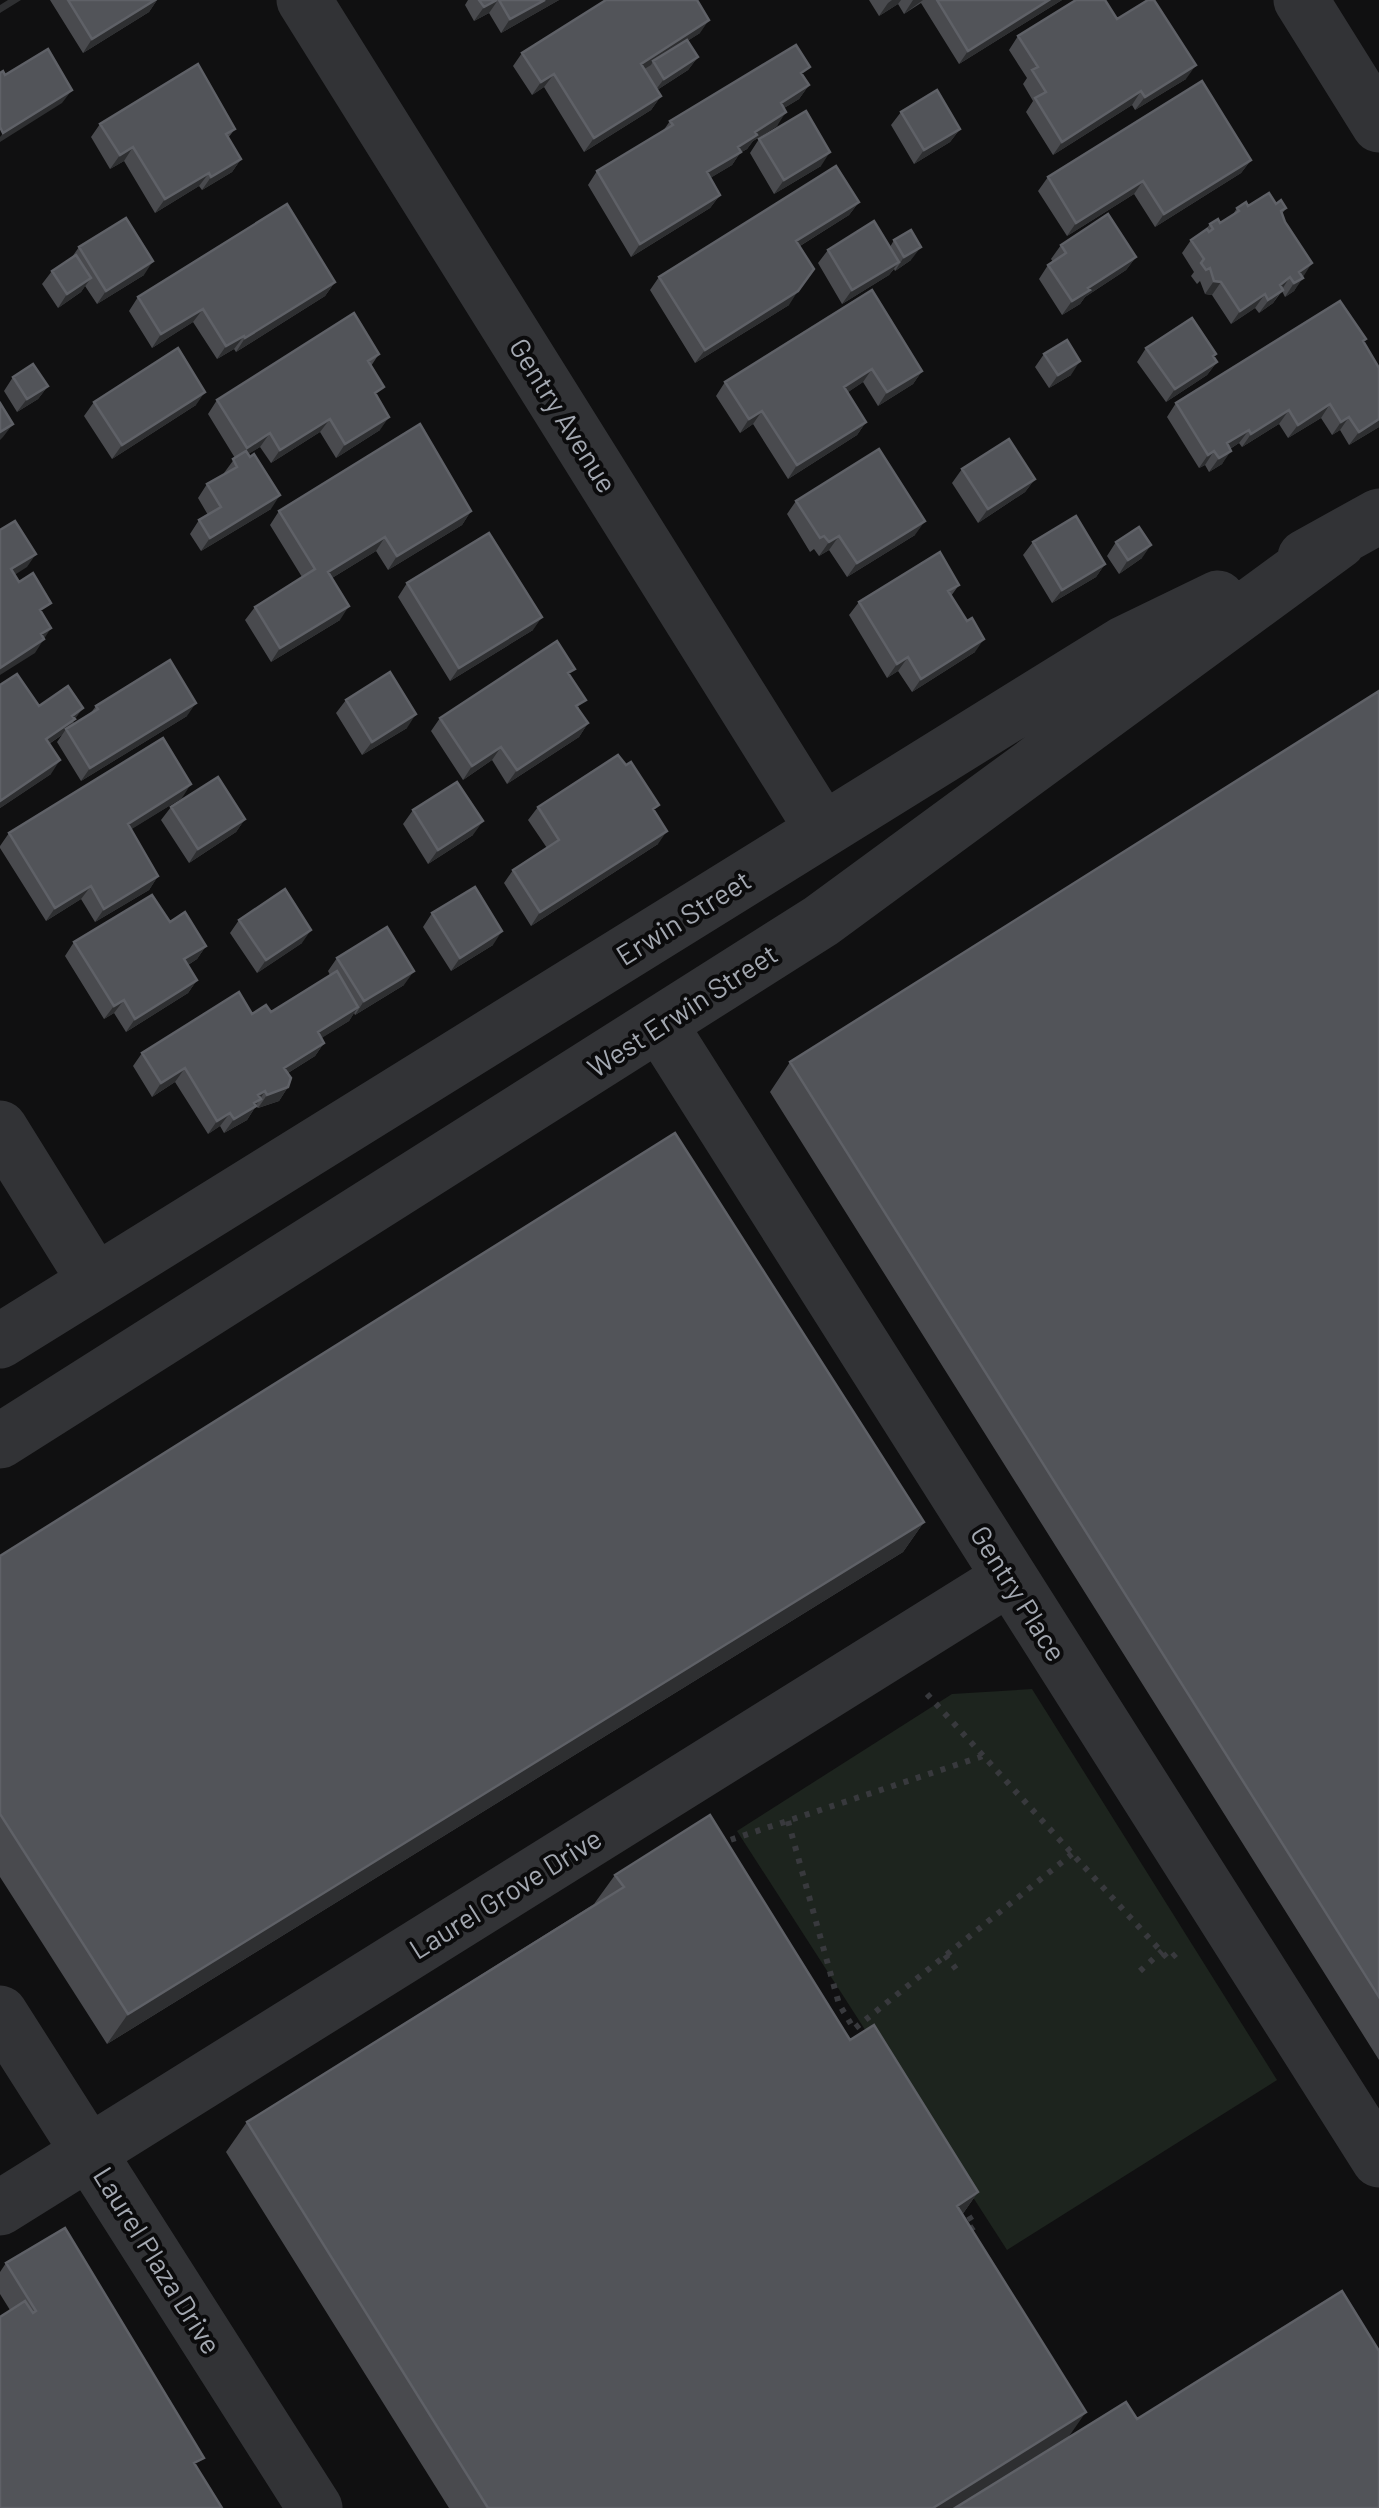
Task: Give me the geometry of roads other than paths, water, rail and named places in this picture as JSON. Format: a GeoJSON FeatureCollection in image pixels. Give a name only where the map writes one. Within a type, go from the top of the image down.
{"type":"FeatureCollection","features":[{"type":"Feature","properties":{"kind":"street","name":"Gentry Avenue"},"geometry":{"type":"LineString","coordinates":[[304,0],[823,830]]}},
{"type":"Feature","properties":{"kind":"street"},"geometry":{"type":"LineString","coordinates":[[1301,0],[1379,125]]}},
{"type":"Feature","properties":{"kind":"street","name":"Erwin Street"},"geometry":{"type":"LineString","coordinates":[[0,1341],[1123,644],[1359,528]]}},
{"type":"Feature","properties":{"kind":"street","name":"West Erwin Street"},"geometry":{"type":"LineString","coordinates":[[0,1441],[821,921],[1359,528]]}},
{"type":"Feature","properties":{"kind":"street","name":"Gentry Place"},"geometry":{"type":"LineString","coordinates":[[660,1025],[1379,2160]]}},
{"type":"Feature","properties":{"kind":"street"},"geometry":{"type":"LineString","coordinates":[[0,1128],[95,1280]]}},
{"type":"Feature","properties":{"kind":"street","name":"Laurel Grove Drive"},"geometry":{"type":"LineString","coordinates":[[0,2208],[1009,1578]]}},
{"type":"Feature","properties":{"kind":"street","name":"Laurel Plaza Drive"},"geometry":{"type":"LineString","coordinates":[[0,2013],[315,2508]]}}]}
